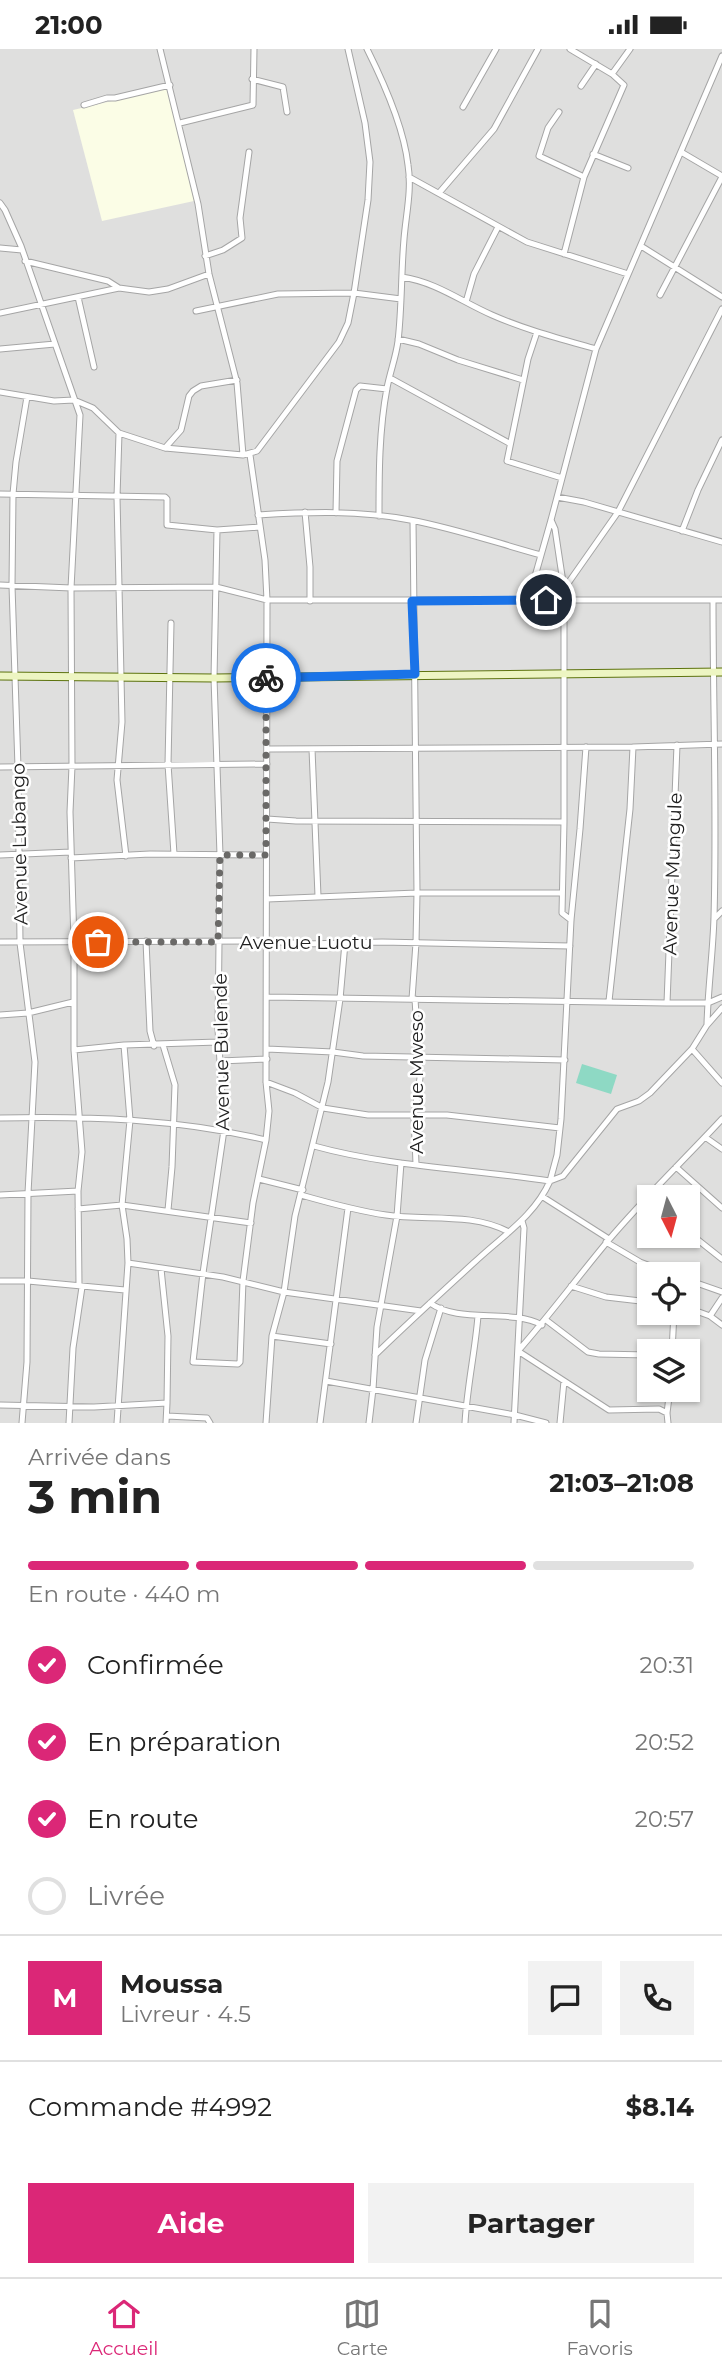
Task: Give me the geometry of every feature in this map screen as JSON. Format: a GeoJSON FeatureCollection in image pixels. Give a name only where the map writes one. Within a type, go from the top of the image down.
{"type":"FeatureCollection","features":[{"type":"Feature","properties":{"kind":"street"},"geometry":{"type":"LineString","coordinates":[[160,49],[198,204],[209,274],[237,380],[246,455],[265,560],[269,1111],[243,1281]]}},
{"type":"Feature","properties":{"kind":"street"},"geometry":{"type":"LineString","coordinates":[[180,123],[253,105],[254,49]]}},
{"type":"Feature","properties":{"kind":"street"},"geometry":{"type":"LineString","coordinates":[[0,392],[54,401],[74,400],[93,408],[119,433],[165,448],[246,455],[257,451],[345,334],[368,200],[370,162],[365,123],[348,49]]}},
{"type":"Feature","properties":{"kind":"street"},"geometry":{"type":"LineString","coordinates":[[367,49],[382,78],[393,109],[409,177],[398,339],[387,389],[380,461],[379,516]]}},
{"type":"Feature","properties":{"kind":"street"},"geometry":{"type":"LineString","coordinates":[[463,107],[496,49]]}},
{"type":"Feature","properties":{"kind":"street"},"geometry":{"type":"LineString","coordinates":[[439,193],[494,129],[538,49]]}},
{"type":"Feature","properties":{"kind":"street"},"geometry":{"type":"LineString","coordinates":[[564,254],[584,177],[624,87],[624,84],[612,75],[570,49]]}},
{"type":"Feature","properties":{"kind":"street"},"geometry":{"type":"LineString","coordinates":[[612,75],[630,49]]}},
{"type":"Feature","properties":{"kind":"street"},"geometry":{"type":"LineString","coordinates":[[528,601],[596,349],[722,56]]}},
{"type":"Feature","properties":{"kind":"street"},"geometry":{"type":"LineString","coordinates":[[581,86],[596,64]]}},
{"type":"Feature","properties":{"kind":"street"},"geometry":{"type":"LineString","coordinates":[[252,79],[283,87],[287,112]]}},
{"type":"Feature","properties":{"kind":"street"},"geometry":{"type":"LineString","coordinates":[[84,105],[170,85]]}},
{"type":"Feature","properties":{"kind":"street"},"geometry":{"type":"LineString","coordinates":[[559,112],[548,128],[539,156],[584,177]]}},
{"type":"Feature","properties":{"kind":"street"},"geometry":{"type":"LineString","coordinates":[[205,255],[223,250],[243,238],[240,218],[249,152]]}},
{"type":"Feature","properties":{"kind":"street"},"geometry":{"type":"LineString","coordinates":[[660,295],[722,178],[681,152]]}},
{"type":"Feature","properties":{"kind":"street"},"geometry":{"type":"LineString","coordinates":[[593,154],[628,168]]}},
{"type":"Feature","properties":{"kind":"street"},"geometry":{"type":"LineString","coordinates":[[409,177],[527,242],[628,274]]}},
{"type":"Feature","properties":{"kind":"street"},"geometry":{"type":"LineString","coordinates":[[0,203],[22,250],[80,415],[71,588],[71,855],[74,1049],[82,1151],[78,1191],[80,1286],[69,1423]]}},
{"type":"Feature","properties":{"kind":"street"},"geometry":{"type":"LineString","coordinates":[[466,302],[474,274],[498,227]]}},
{"type":"Feature","properties":{"kind":"street"},"geometry":{"type":"LineString","coordinates":[[641,246],[722,297]]}},
{"type":"Feature","properties":{"kind":"street"},"geometry":{"type":"LineString","coordinates":[[0,248],[22,250]]}},
{"type":"Feature","properties":{"kind":"street"},"geometry":{"type":"LineString","coordinates":[[25,261],[108,281],[119,288]]}},
{"type":"Feature","properties":{"kind":"street"},"geometry":{"type":"LineString","coordinates":[[0,313],[119,288],[149,292],[168,289],[209,274]]}},
{"type":"Feature","properties":{"kind":"street"},"geometry":{"type":"LineString","coordinates":[[402,277],[431,285],[491,315],[596,349]]}},
{"type":"Feature","properties":{"kind":"street"},"geometry":{"type":"LineString","coordinates":[[196,311],[278,294],[354,293],[401,299]]}},
{"type":"Feature","properties":{"kind":"street"},"geometry":{"type":"LineString","coordinates":[[78,297],[94,367]]}},
{"type":"Feature","properties":{"kind":"street"},"geometry":{"type":"LineString","coordinates":[[564,589],[618,512],[722,309]]}},
{"type":"Feature","properties":{"kind":"street"},"geometry":{"type":"LineString","coordinates":[[537,332],[509,443],[509,462],[562,478]]}},
{"type":"Feature","properties":{"kind":"street"},"geometry":{"type":"LineString","coordinates":[[398,339],[419,344],[458,361],[523,380]]}},
{"type":"Feature","properties":{"kind":"street"},"geometry":{"type":"LineString","coordinates":[[0,349],[55,344]]}},
{"type":"Feature","properties":{"kind":"street"},"geometry":{"type":"LineString","coordinates":[[390,378],[509,443]]}},
{"type":"Feature","properties":{"kind":"street"},"geometry":{"type":"LineString","coordinates":[[165,448],[181,430],[189,396],[193,391],[201,386],[237,380]]}},
{"type":"Feature","properties":{"kind":"street"},"geometry":{"type":"LineString","coordinates":[[336,513],[337,461],[356,390],[360,386],[387,389]]}},
{"type":"Feature","properties":{"kind":"street","name":"Avenue Lubango"},"geometry":{"type":"LineString","coordinates":[[22,1423],[27,1362],[27,1193],[36,1062],[20,943],[19,767],[12,586],[13,495],[27,397]]}},
{"type":"Feature","properties":{"kind":"street"},"geometry":{"type":"LineString","coordinates":[[119,433],[117,498],[122,735],[117,781],[127,856]]}},
{"type":"Feature","properties":{"kind":"street"},"geometry":{"type":"LineString","coordinates":[[682,531],[722,440]]}},
{"type":"Feature","properties":{"kind":"street"},"geometry":{"type":"LineString","coordinates":[[0,494],[165,497],[166,525],[217,530],[260,527]]}},
{"type":"Feature","properties":{"kind":"street"},"geometry":{"type":"LineString","coordinates":[[556,498],[618,512],[722,543]]}},
{"type":"Feature","properties":{"kind":"street"},"geometry":{"type":"LineString","coordinates":[[258,515],[305,512],[413,520],[541,555]]}},
{"type":"Feature","properties":{"kind":"street"},"geometry":{"type":"LineString","coordinates":[[305,512],[310,601]]}},
{"type":"Feature","properties":{"kind":"street","name":"Avenue Mweso"},"geometry":{"type":"LineString","coordinates":[[413,520],[412,601],[417,747],[414,999],[420,1078],[414,1116],[416,1164]]}},
{"type":"Feature","properties":{"kind":"street"},"geometry":{"type":"LineString","coordinates":[[551,520],[555,529],[564,589],[562,913],[571,920]]}},
{"type":"Feature","properties":{"kind":"street","name":"Avenue Bulende"},"geometry":{"type":"LineString","coordinates":[[217,530],[214,678],[220,855],[218,1042],[224,1130],[193,1362],[225,1365],[240,1363],[243,1281]]}},
{"type":"Feature","properties":{"kind":"street"},"geometry":{"type":"LineString","coordinates":[[0,585],[71,588],[216,587],[267,600],[310,601],[722,600]]}},
{"type":"Feature","properties":{"kind":"street"},"geometry":{"type":"LineString","coordinates":[[707,1025],[719,818],[713,600]]}},
{"type":"Feature","properties":{"kind":"street"},"geometry":{"type":"LineString","coordinates":[[172,622],[168,764],[174,854]]}},
{"type":"Feature","properties":{"kind":"street"},"geometry":{"type":"LineString","coordinates":[[0,676],[214,678],[722,672]]}},
{"type":"Feature","properties":{"kind":"street"},"geometry":{"type":"LineString","coordinates":[[268,749],[719,744]]}},
{"type":"Feature","properties":{"kind":"street","name":"Avenue Mungule"},"geometry":{"type":"LineString","coordinates":[[667,1003],[677,745]]}},
{"type":"Feature","properties":{"kind":"street"},"geometry":{"type":"LineString","coordinates":[[375,1355],[522,1221],[543,1197],[550,1181],[560,1128],[571,920],[586,747]]}},
{"type":"Feature","properties":{"kind":"street"},"geometry":{"type":"LineString","coordinates":[[609,1002],[634,747]]}},
{"type":"Feature","properties":{"kind":"street"},"geometry":{"type":"LineString","coordinates":[[312,749],[318,896]]}},
{"type":"Feature","properties":{"kind":"street"},"geometry":{"type":"LineString","coordinates":[[0,767],[267,764]]}},
{"type":"Feature","properties":{"kind":"street"},"geometry":{"type":"LineString","coordinates":[[267,819],[564,822]]}},
{"type":"Feature","properties":{"kind":"street"},"geometry":{"type":"LineString","coordinates":[[0,855],[266,855]]}},
{"type":"Feature","properties":{"kind":"street"},"geometry":{"type":"LineString","coordinates":[[267,899],[417,893],[562,893]]}},
{"type":"Feature","properties":{"kind":"street"},"geometry":{"type":"LineString","coordinates":[[714,919],[722,911]]}},
{"type":"Feature","properties":{"kind":"street"},"geometry":{"type":"LineString","coordinates":[[146,941],[150,1031],[154,1046]]}},
{"type":"Feature","properties":{"kind":"street","name":"Avenue Luotu"},"geometry":{"type":"LineString","coordinates":[[0,942],[267,941],[570,946]]}},
{"type":"Feature","properties":{"kind":"street"},"geometry":{"type":"LineString","coordinates":[[265,1423],[272,1336],[284,1291],[295,1216],[323,1108],[333,1052],[345,943]]}},
{"type":"Feature","properties":{"kind":"street"},"geometry":{"type":"LineString","coordinates":[[268,997],[667,1003],[708,1003],[722,997]]}},
{"type":"Feature","properties":{"kind":"street"},"geometry":{"type":"LineString","coordinates":[[0,1015],[28,1013],[73,1002]]}},
{"type":"Feature","properties":{"kind":"street"},"geometry":{"type":"LineString","coordinates":[[314,1146],[401,1163],[550,1181],[563,1176],[617,1108],[639,1101],[650,1093],[692,1049],[722,1008]]}},
{"type":"Feature","properties":{"kind":"street"},"geometry":{"type":"LineString","coordinates":[[74,1049],[218,1042]]}},
{"type":"Feature","properties":{"kind":"street"},"geometry":{"type":"LineString","coordinates":[[117,1423],[128,1263],[122,1205],[130,1120],[124,1045]]}},
{"type":"Feature","properties":{"kind":"street"},"geometry":{"type":"LineString","coordinates":[[163,1045],[175,1085],[175,1125],[168,1210]]}},
{"type":"Feature","properties":{"kind":"street"},"geometry":{"type":"LineString","coordinates":[[267,1049],[363,1056],[565,1060]]}},
{"type":"Feature","properties":{"kind":"street"},"geometry":{"type":"LineString","coordinates":[[692,1049],[722,1083]]}},
{"type":"Feature","properties":{"kind":"street"},"geometry":{"type":"LineString","coordinates":[[220,1061],[267,1059]]}},
{"type":"Feature","properties":{"kind":"street"},"geometry":{"type":"LineString","coordinates":[[267,1082],[323,1108],[368,1115],[447,1115],[560,1128]]}},
{"type":"Feature","properties":{"kind":"street"},"geometry":{"type":"LineString","coordinates":[[0,1118],[130,1120],[224,1130],[266,1140]]}},
{"type":"Feature","properties":{"kind":"street"},"geometry":{"type":"LineString","coordinates":[[658,1185],[722,1119]]}},
{"type":"Feature","properties":{"kind":"street"},"geometry":{"type":"LineString","coordinates":[[705,1137],[722,1149]]}},
{"type":"Feature","properties":{"kind":"street"},"geometry":{"type":"LineString","coordinates":[[369,1423],[381,1303],[397,1216],[401,1163]]}},
{"type":"Feature","properties":{"kind":"street"},"geometry":{"type":"LineString","coordinates":[[676,1167],[722,1208]]}},
{"type":"Feature","properties":{"kind":"street"},"geometry":{"type":"LineString","coordinates":[[259,1179],[348,1208],[397,1216],[460,1219],[495,1224],[509,1231]]}},
{"type":"Feature","properties":{"kind":"street"},"geometry":{"type":"LineString","coordinates":[[0,1195],[78,1191]]}},
{"type":"Feature","properties":{"kind":"street"},"geometry":{"type":"LineString","coordinates":[[543,1197],[640,1262]]}},
{"type":"Feature","properties":{"kind":"street"},"geometry":{"type":"LineString","coordinates":[[78,1209],[122,1205],[251,1223]]}},
{"type":"Feature","properties":{"kind":"street"},"geometry":{"type":"LineString","coordinates":[[518,1351],[637,1207]]}},
{"type":"Feature","properties":{"kind":"street"},"geometry":{"type":"LineString","coordinates":[[320,1423],[348,1208]]}},
{"type":"Feature","properties":{"kind":"street"},"geometry":{"type":"LineString","coordinates":[[514,1423],[524,1228],[522,1221]]}},
{"type":"Feature","properties":{"kind":"street"},"geometry":{"type":"LineString","coordinates":[[700,1242],[722,1259]]}},
{"type":"Feature","properties":{"kind":"street"},"geometry":{"type":"LineString","coordinates":[[128,1263],[203,1273],[284,1291],[381,1303],[421,1311]]}},
{"type":"Feature","properties":{"kind":"street"},"geometry":{"type":"LineString","coordinates":[[162,1269],[168,1336],[167,1419],[206,1419],[210,1423]]}},
{"type":"Feature","properties":{"kind":"street"},"geometry":{"type":"LineString","coordinates":[[0,1281],[125,1290]]}},
{"type":"Feature","properties":{"kind":"street"},"geometry":{"type":"LineString","coordinates":[[700,1284],[722,1292]]}},
{"type":"Feature","properties":{"kind":"street"},"geometry":{"type":"LineString","coordinates":[[571,1286],[606,1297],[637,1301]]}},
{"type":"Feature","properties":{"kind":"street"},"geometry":{"type":"LineString","coordinates":[[710,1317],[722,1298]]}},
{"type":"Feature","properties":{"kind":"street"},"geometry":{"type":"LineString","coordinates":[[430,1303],[441,1308],[478,1315],[519,1317],[544,1322],[588,1352],[637,1355]]}},
{"type":"Feature","properties":{"kind":"street"},"geometry":{"type":"LineString","coordinates":[[416,1423],[425,1360],[441,1308]]}},
{"type":"Feature","properties":{"kind":"street"},"geometry":{"type":"LineString","coordinates":[[700,1313],[722,1325]]}},
{"type":"Feature","properties":{"kind":"street"},"geometry":{"type":"LineString","coordinates":[[465,1423],[478,1315]]}},
{"type":"Feature","properties":{"kind":"street"},"geometry":{"type":"LineString","coordinates":[[272,1336],[331,1344]]}},
{"type":"Feature","properties":{"kind":"street"},"geometry":{"type":"LineString","coordinates":[[518,1351],[609,1410],[659,1409],[667,1413]]}},
{"type":"Feature","properties":{"kind":"street"},"geometry":{"type":"LineString","coordinates":[[326,1381],[546,1423]]}},
{"type":"Feature","properties":{"kind":"street"},"geometry":{"type":"LineString","coordinates":[[561,1423],[565,1381]]}},
{"type":"Feature","properties":{"kind":"street"},"geometry":{"type":"LineString","coordinates":[[668,1402],[668,1423]]}},
{"type":"Feature","properties":{"kind":"street"},"geometry":{"type":"LineString","coordinates":[[0,1405],[117,1406],[167,1403]]}},
{"type":"Feature","properties":{"kind":"shaded area"},"geometry":{"type":"Polygon","coordinates":[[[0,49],[722,49],[722,1423],[0,1423],[0,49]]]}},
{"type":"Feature","properties":{"kind":"shaded area"},"geometry":{"type":"Polygon","coordinates":[[[168,88],[194,201],[102,221],[73,110],[168,88]]]}},
{"type":"Feature","properties":{"kind":"green space"},"geometry":{"type":"Polygon","coordinates":[[[582,1064],[617,1075],[611,1094],[576,1083],[582,1064]]]}},
{"type":"Feature","properties":{"kind":"way so far"},"geometry":{"type":"LineString","coordinates":[[98,942],[218,942],[220,855],[266,855],[266,678]]}},
{"type":"Feature","properties":{"kind":"route"},"geometry":{"type":"LineString","coordinates":[[266,678],[415,674],[412,601],[546,600]]}}]}
